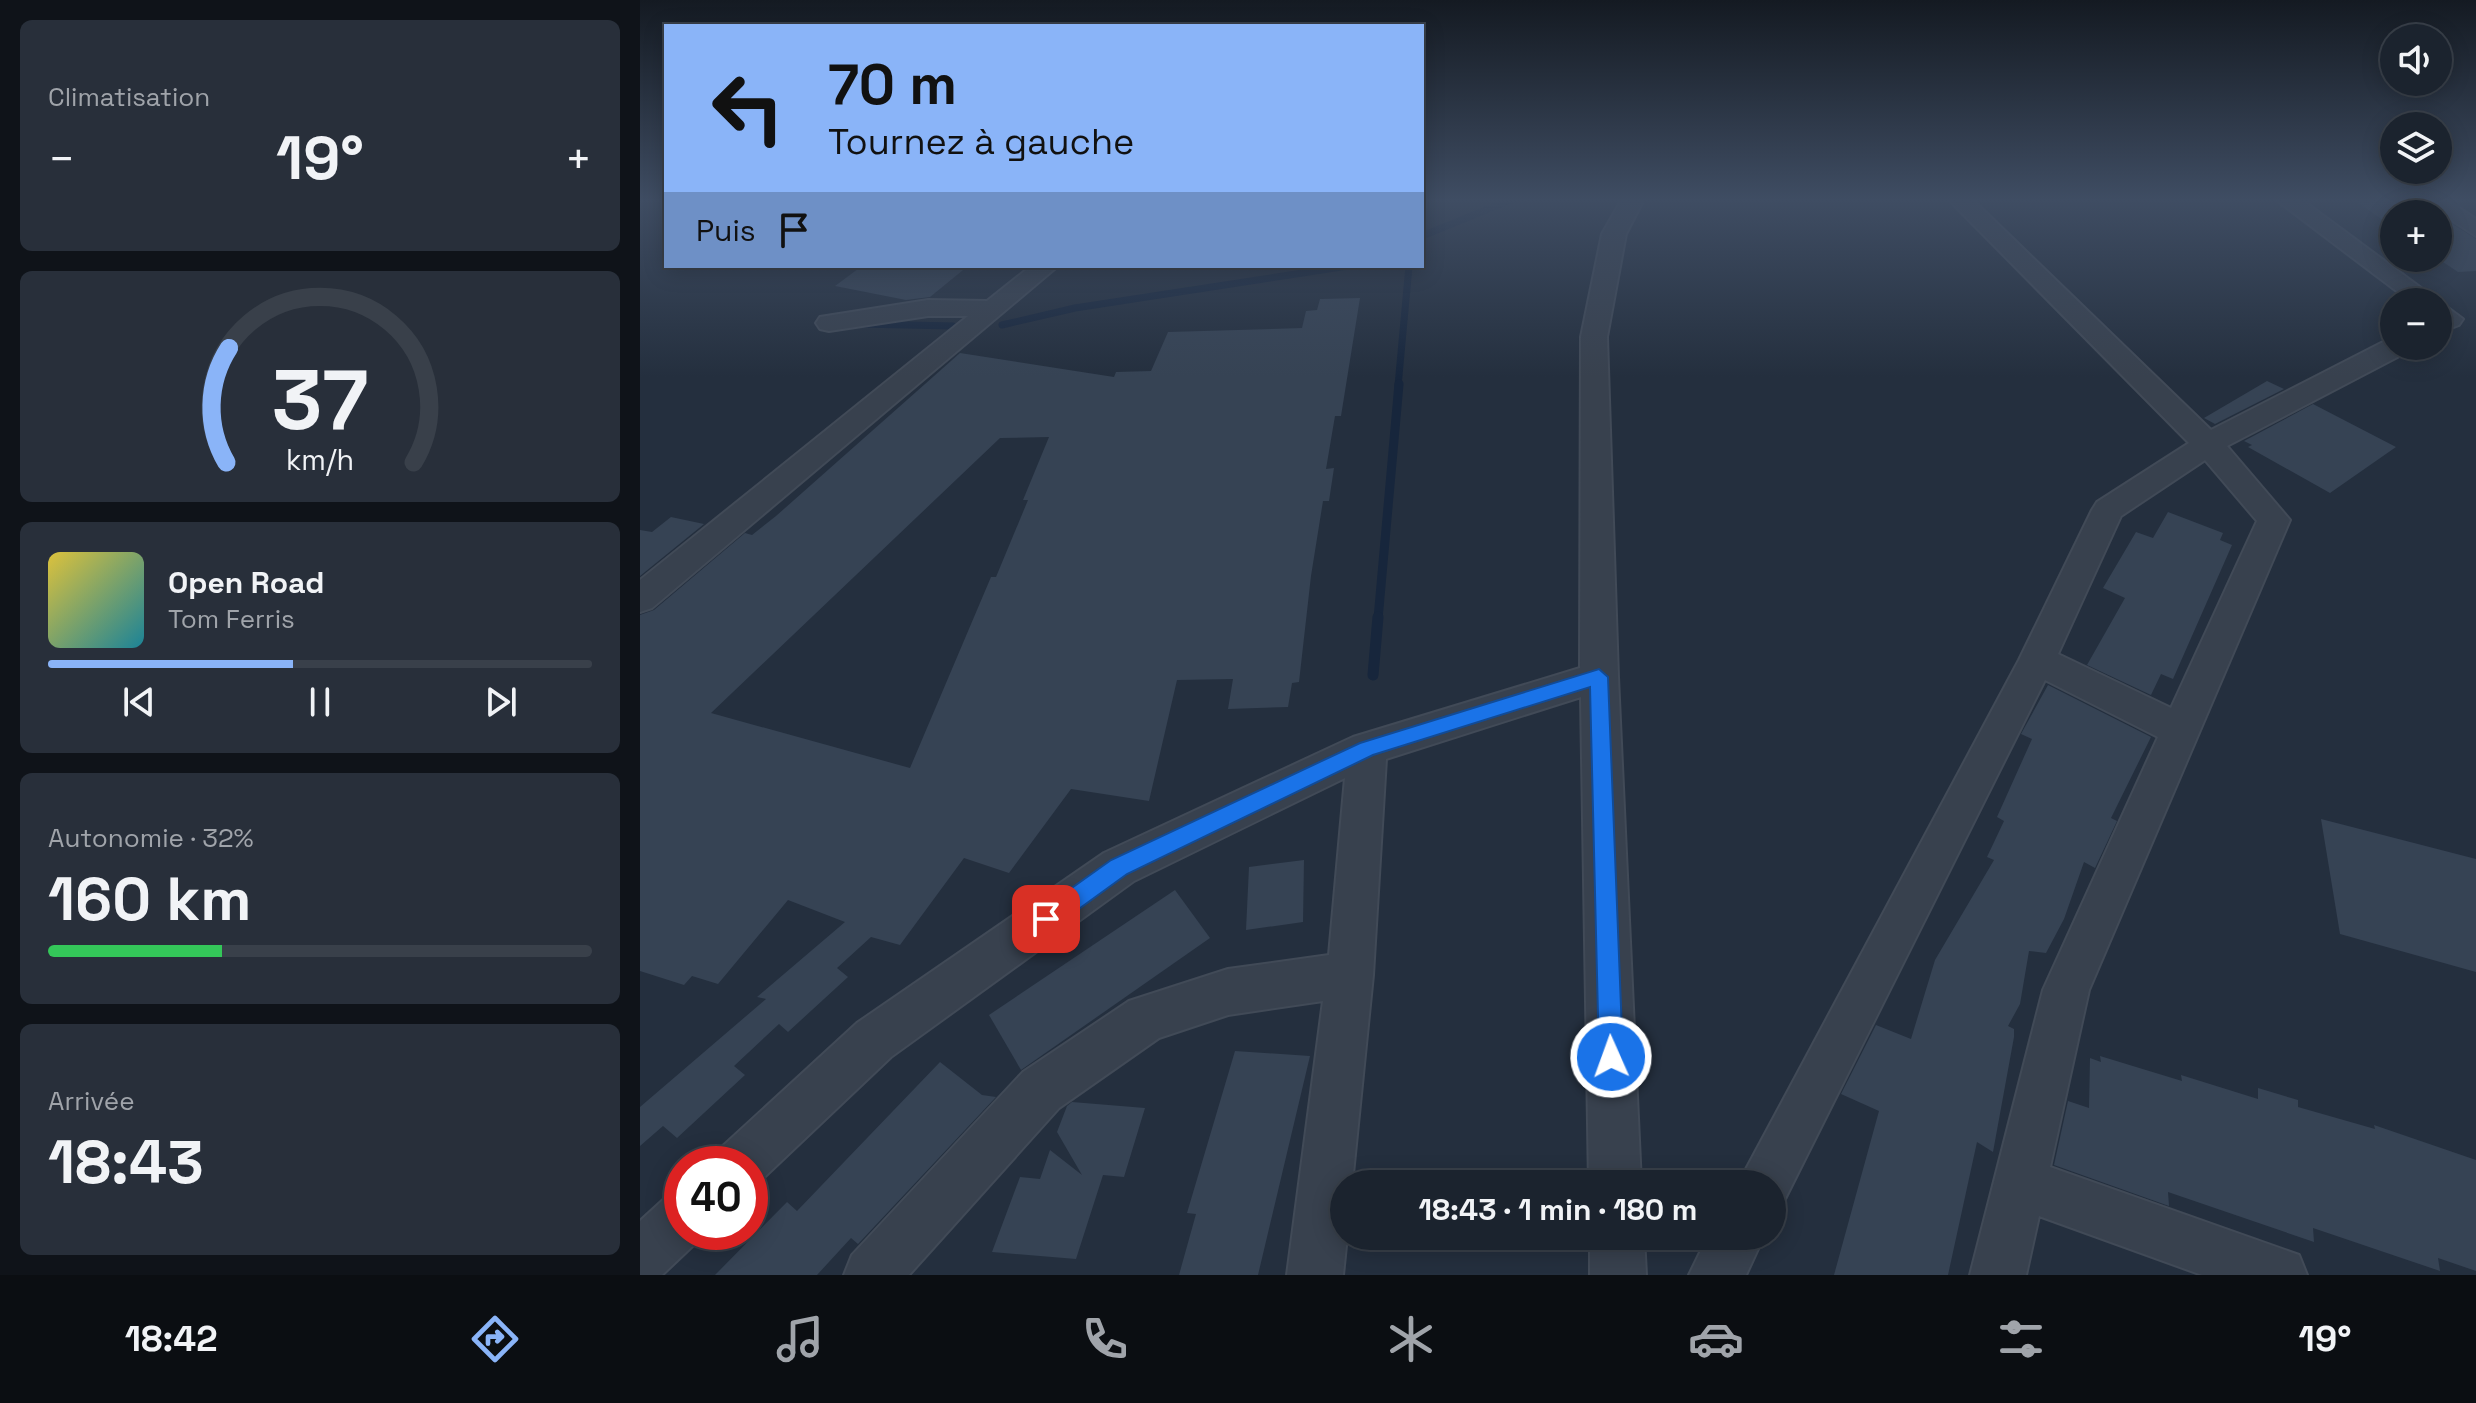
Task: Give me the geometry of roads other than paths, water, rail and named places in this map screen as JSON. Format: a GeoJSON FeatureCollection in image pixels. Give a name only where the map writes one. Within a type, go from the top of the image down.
{"type":"FeatureCollection","features":[{"type":"Feature","properties":{"kind":"street"},"geometry":{"type":"LineString","coordinates":[[1609,258],[1594,337],[1599,677],[1615,1170]]}},
{"type":"Feature","properties":{"kind":"street"},"geometry":{"type":"LineString","coordinates":[[1998,1275],[2066,990],[2274,520],[2208,444],[2019,258]]}},
{"type":"Feature","properties":{"kind":"street"},"geometry":{"type":"LineString","coordinates":[[2367,258],[2408,288]]}},
{"type":"Feature","properties":{"kind":"street"},"geometry":{"type":"LineString","coordinates":[[640,599],[1044,268]]}},
{"type":"Feature","properties":{"kind":"street"},"geometry":{"type":"LineString","coordinates":[[829,323],[928,308],[994,309]]}},
{"type":"Feature","properties":{"kind":"street"},"geometry":{"type":"LineString","coordinates":[[1771,1170],[2037,660],[2108,510],[2208,444],[2380,355]]}},
{"type":"Feature","properties":{"kind":"street"},"geometry":{"type":"LineString","coordinates":[[2037,660],[2182,731]]}},
{"type":"Feature","properties":{"kind":"street"},"geometry":{"type":"LineString","coordinates":[[760,1146],[874,1040],[1119,867],[1367,749],[1599,677]]}},
{"type":"Feature","properties":{"kind":"street"},"geometry":{"type":"LineString","coordinates":[[1315,1275],[1350,975],[1367,749]]}},
{"type":"Feature","properties":{"kind":"street"},"geometry":{"type":"LineString","coordinates":[[872,1275],[1041,1090],[1146,1018],[1228,992],[1350,975]]}},
{"type":"Feature","properties":{"kind":"street"},"geometry":{"type":"LineString","coordinates":[[2020,1183],[2279,1275]]}},
{"type":"Feature","properties":{"kind":"street"},"geometry":{"type":"LineString","coordinates":[[640,1258],[664,1236]]}},
{"type":"Feature","properties":{"kind":"street"},"geometry":{"type":"LineString","coordinates":[[1617,1250],[1618,1275]]}},
{"type":"Feature","properties":{"kind":"street"},"geometry":{"type":"LineString","coordinates":[[1717,1275],[1730,1250]]}},
{"type":"Feature","properties":{"kind":"waterway"},"geometry":{"type":"LineString","coordinates":[[1002,325],[1075,308],[1335,268]]}},
{"type":"Feature","properties":{"kind":"waterway"},"geometry":{"type":"LineString","coordinates":[[1398,386],[1409,268]]}},
{"type":"Feature","properties":{"kind":"waterway"},"geometry":{"type":"LineString","coordinates":[[860,324],[953,326]]}},
{"type":"Feature","properties":{"kind":"waterway"},"geometry":{"type":"LineString","coordinates":[[1378,619],[1399,384]]}},
{"type":"Feature","properties":{"kind":"waterway"},"geometry":{"type":"LineString","coordinates":[[1373,675],[1378,617]]}}]}
